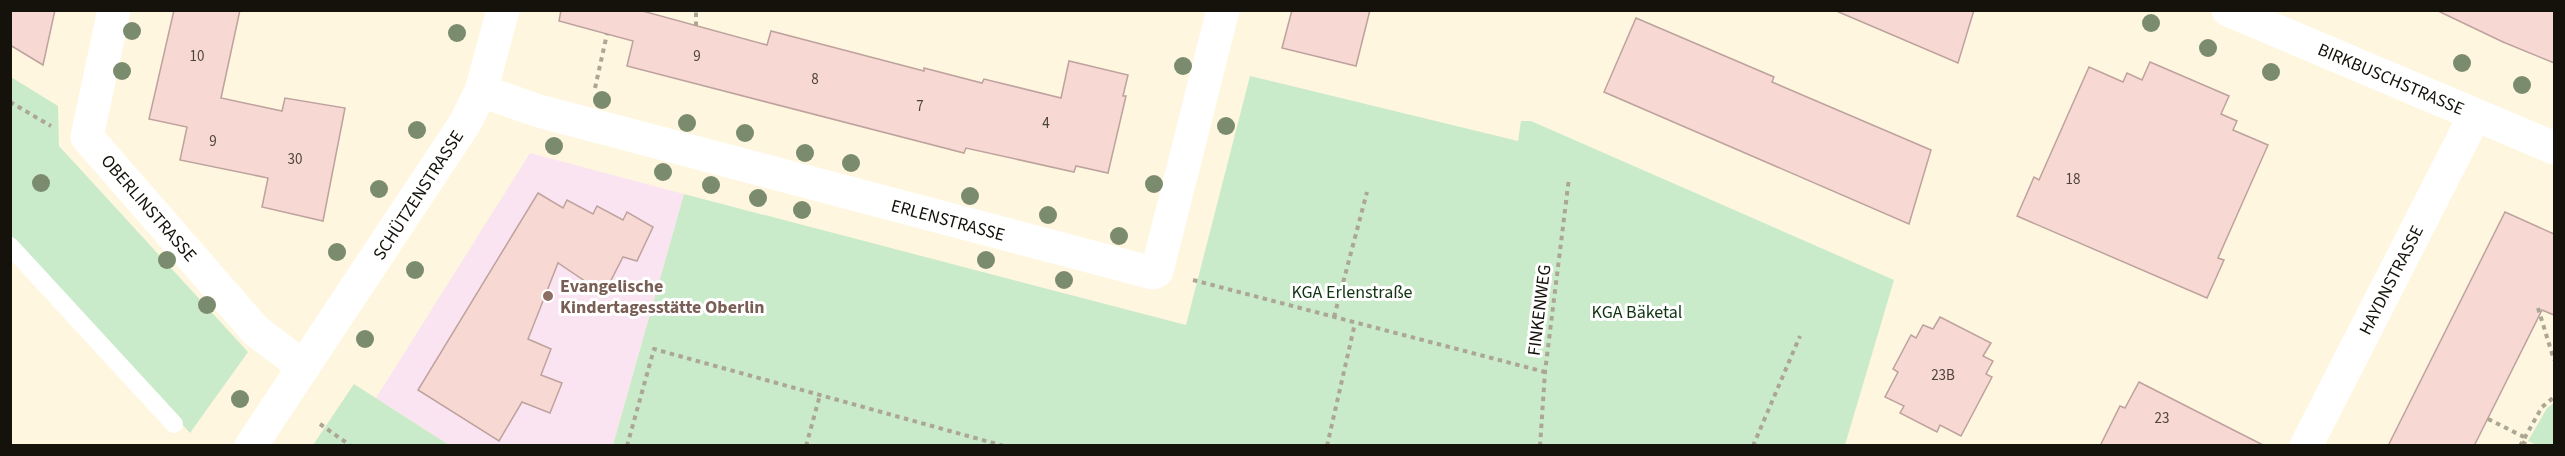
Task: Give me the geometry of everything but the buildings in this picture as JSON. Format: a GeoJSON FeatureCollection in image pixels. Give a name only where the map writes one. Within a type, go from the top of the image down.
{"type":"FeatureCollection","features":[{"type":"Feature","properties":{"kind":"street","name":"OBERLINSTRASSE"},"geometry":{"type":"LineString","coordinates":[[114,10],[87,137],[256,331],[304,367]]}},
{"type":"Feature","properties":{"kind":"street","name":"SCHÜTZENSTRASSE"},"geometry":{"type":"LineString","coordinates":[[251,446],[465,123],[481,91],[503,10]]}},
{"type":"Feature","properties":{"kind":"street"},"geometry":{"type":"LineString","coordinates":[[1157,271],[1223,10]]}},
{"type":"Feature","properties":{"kind":"street","name":"BIRKBUSCHSTRASSE"},"geometry":{"type":"LineString","coordinates":[[2228,10],[2554,148]]}},
{"type":"Feature","properties":{"kind":"street","name":"ERLENSTRASSE"},"geometry":{"type":"LineString","coordinates":[[481,91],[550,115],[1149,273],[1157,271]]}},
{"type":"Feature","properties":{"kind":"street","name":"HAYDNSTRASSE"},"geometry":{"type":"LineString","coordinates":[[2306,446],[2475,115]]}},
{"type":"Feature","properties":{"kind":"lane"},"geometry":{"type":"LineString","coordinates":[[10,246],[174,424]]}},
{"type":"Feature","properties":{"kind":"path"},"geometry":{"type":"LineString","coordinates":[[696,10],[696,26]]}},
{"type":"Feature","properties":{"kind":"path"},"geometry":{"type":"LineString","coordinates":[[595,88],[607,34]]}},
{"type":"Feature","properties":{"kind":"path"},"geometry":{"type":"LineString","coordinates":[[10,102],[57,130]]}},
{"type":"Feature","properties":{"kind":"path","name":"FINKENWEG"},"geometry":{"type":"LineString","coordinates":[[1540,446],[1545,372],[1569,178]]}},
{"type":"Feature","properties":{"kind":"path"},"geometry":{"type":"LineString","coordinates":[[1334,317],[1367,192]]}},
{"type":"Feature","properties":{"kind":"path"},"geometry":{"type":"LineString","coordinates":[[1157,271],[1545,372]]}},
{"type":"Feature","properties":{"kind":"path"},"geometry":{"type":"LineString","coordinates":[[2538,308],[2554,360]]}},
{"type":"Feature","properties":{"kind":"path"},"geometry":{"type":"LineString","coordinates":[[1327,446],[1355,323]]}},
{"type":"Feature","properties":{"kind":"path"},"geometry":{"type":"LineString","coordinates":[[1753,446],[1800,336]]}},
{"type":"Feature","properties":{"kind":"path"},"geometry":{"type":"LineString","coordinates":[[627,446],[654,349],[1004,446]]}},
{"type":"Feature","properties":{"kind":"path"},"geometry":{"type":"LineString","coordinates":[[806,446],[820,395]]}},
{"type":"Feature","properties":{"kind":"path"},"geometry":{"type":"LineString","coordinates":[[2529,446],[2521,444],[2524,437],[2542,406],[2554,397]]}},
{"type":"Feature","properties":{"kind":"path"},"geometry":{"type":"LineString","coordinates":[[2488,419],[2524,437]]}},
{"type":"Feature","properties":{"kind":"path"},"geometry":{"type":"LineString","coordinates":[[320,424],[351,446]]}},
{"type":"Feature","properties":{"kind":"path"},"geometry":{"type":"LineString","coordinates":[[983,446],[984,440]]}},
{"type":"Feature","properties":{"kind":"shaded area","name":"Evangelische Kindertagesstätte Oberlin"},"geometry":{"type":"Polygon","coordinates":[[[530,153],[684,194],[613,445],[449,445],[376,398],[530,153]]]}},
{"type":"Feature","properties":{"kind":"green space","name":"KGA Erlenstraße"},"geometry":{"type":"Polygon","coordinates":[[[1250,76],[1518,141],[1521,121],[1531,121],[1894,280],[1845,445],[613,445],[684,194],[1186,325],[1250,76]]]}},
{"type":"Feature","properties":{"kind":"green space"},"geometry":{"type":"Polygon","coordinates":[[[11,77],[58,106],[59,146],[248,352],[190,433],[11,236],[11,77]]]}},
{"type":"Feature","properties":{"kind":"green space"},"geometry":{"type":"Polygon","coordinates":[[[354,384],[449,445],[313,445],[354,384]]]}},
{"type":"Feature","properties":{"kind":"green space"},"geometry":{"type":"Polygon","coordinates":[[[2554,403],[2554,445],[2537,445],[2528,441],[2547,408],[2554,403]]]}},
{"type":"Feature","properties":{"kind":"place","name":"Evangelische Kindertagesstätte Oberlin"},"geometry":{"type":"Point","coordinates":[548,296]}},
{"type":"Feature","properties":{"kind":"park label","name":"KGA Bäketal"},"geometry":{"type":"Point","coordinates":[1637,312]}}]}
